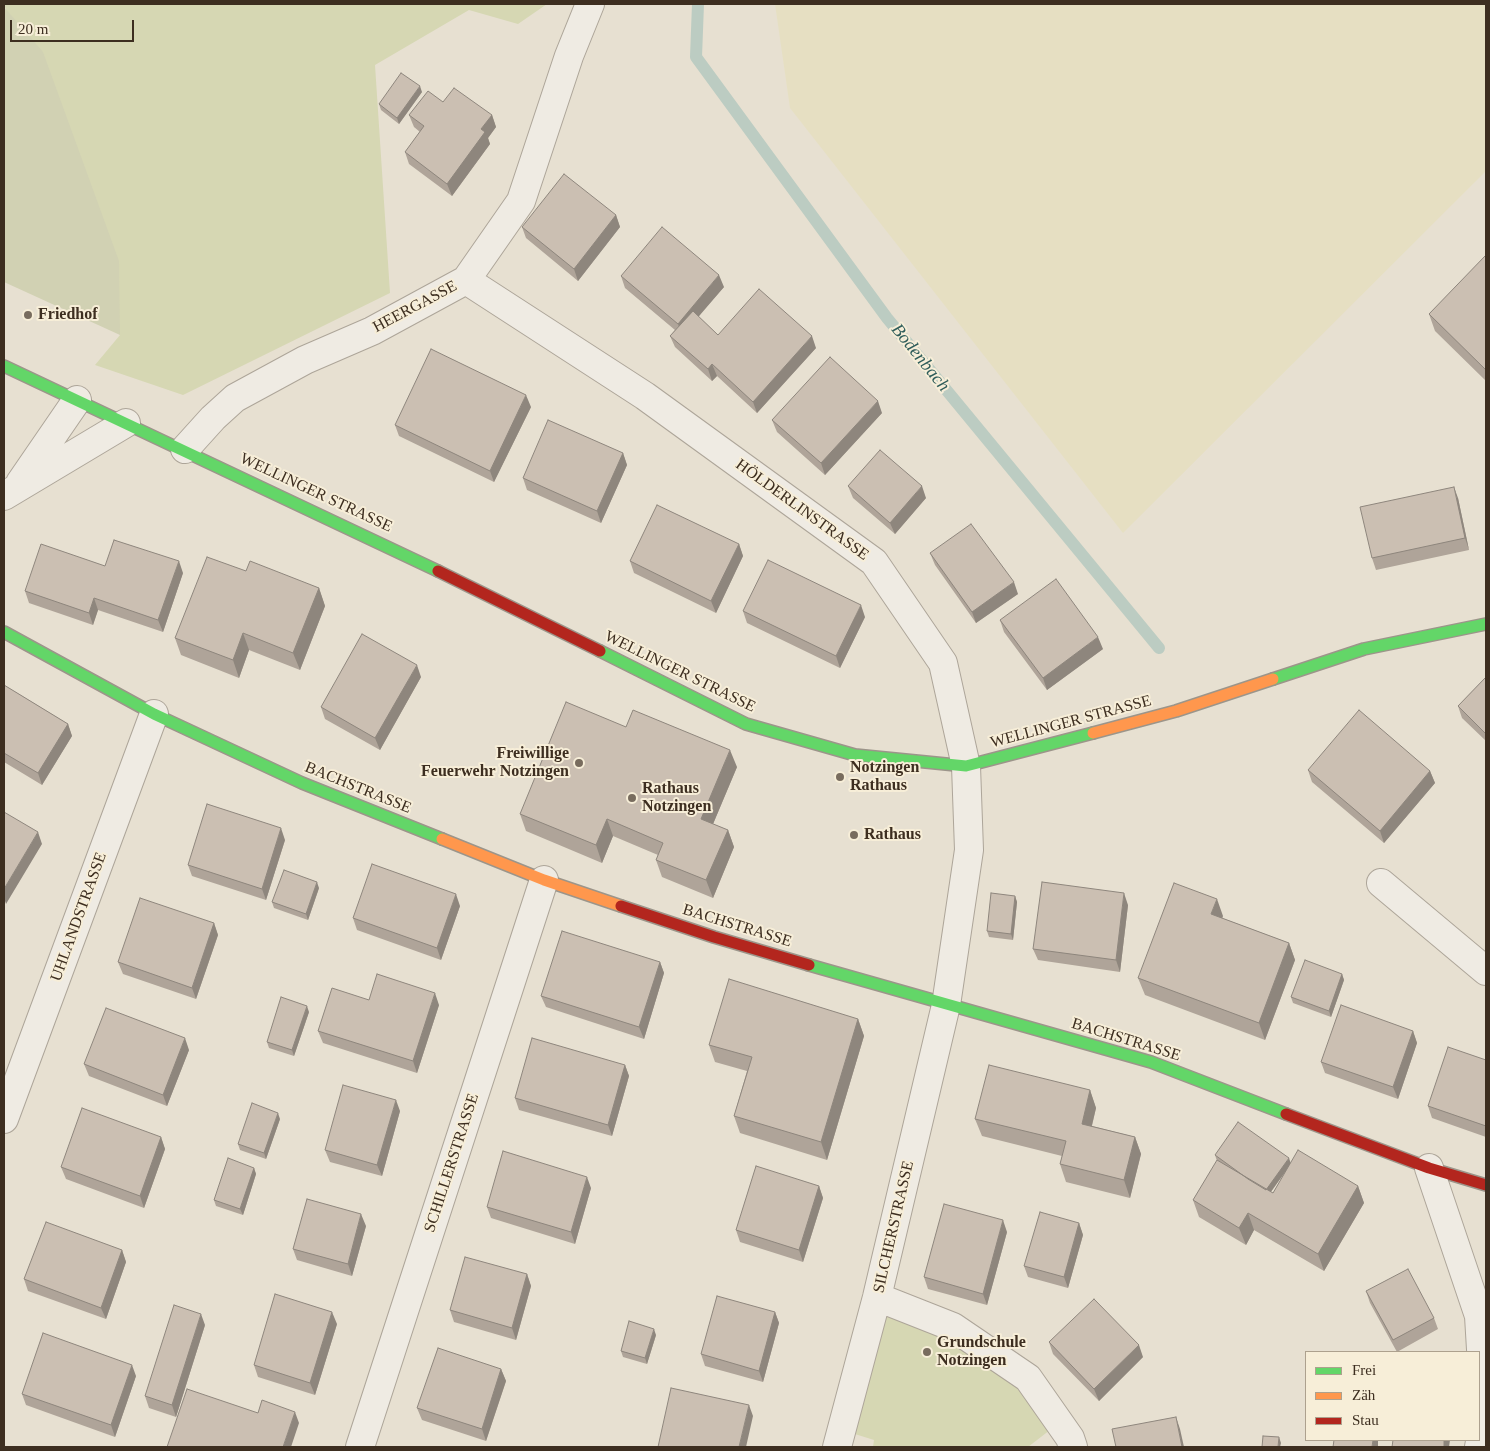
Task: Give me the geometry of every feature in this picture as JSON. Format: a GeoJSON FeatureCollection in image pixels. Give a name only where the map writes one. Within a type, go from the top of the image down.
{"type":"FeatureCollection","features":[{"type":"Feature","properties":{"kind":"street","name":"HEERGASSE"},"geometry":{"type":"LineString","coordinates":[[185,449],[212,418],[235,398],[306,360],[372,331],[466,280],[521,201],[569,56],[590,4]]}},
{"type":"Feature","properties":{"kind":"street","name":"HÖLDERLINSTRASSE"},"geometry":{"type":"LineString","coordinates":[[466,280],[645,396],[874,562],[943,663],[966,766],[969,850],[946,1005]]}},
{"type":"Feature","properties":{"kind":"street","name":"WELLINGER STRASSE"},"geometry":{"type":"LineString","coordinates":[[4,366],[386,544],[746,724],[854,755],[966,766],[1176,711],[1364,649],[1486,624]]}},
{"type":"Feature","properties":{"kind":"street"},"geometry":{"type":"LineString","coordinates":[[9,494],[77,400]]}},
{"type":"Feature","properties":{"kind":"street"},"geometry":{"type":"LineString","coordinates":[[9,494],[126,423]]}},
{"type":"Feature","properties":{"kind":"street","name":"BACHSTRASSE"},"geometry":{"type":"LineString","coordinates":[[4,632],[154,714],[302,783],[544,880],[714,937],[1150,1062],[1429,1168],[1486,1185]]}},
{"type":"Feature","properties":{"kind":"street","name":"UHLANDSTRASSE"},"geometry":{"type":"LineString","coordinates":[[4,1119],[154,714]]}},
{"type":"Feature","properties":{"kind":"street","name":"SCHILLERSTRASSE"},"geometry":{"type":"LineString","coordinates":[[360,1447],[544,880]]}},
{"type":"Feature","properties":{"kind":"street"},"geometry":{"type":"LineString","coordinates":[[1381,883],[1486,971]]}},
{"type":"Feature","properties":{"kind":"street","name":"SILCHERSTRASSE"},"geometry":{"type":"LineString","coordinates":[[837,1447],[877,1298],[946,1005]]}},
{"type":"Feature","properties":{"kind":"street"},"geometry":{"type":"LineString","coordinates":[[1429,1168],[1479,1316],[1485,1416],[1479,1447]]}},
{"type":"Feature","properties":{"kind":"street"},"geometry":{"type":"LineString","coordinates":[[877,1298],[953,1326],[1028,1378],[1070,1438],[1073,1447]]}},
{"type":"Feature","properties":{"kind":"shaded area"},"geometry":{"type":"Polygon","coordinates":[[[775,4],[1486,4],[1486,171],[1123,533],[790,108],[775,4]]]}},
{"type":"Feature","properties":{"kind":"green space"},"geometry":{"type":"Polygon","coordinates":[[[4,4],[547,4],[518,24],[469,10],[375,65],[390,293],[183,395],[95,365],[120,335],[4,4]]]}},
{"type":"Feature","properties":{"kind":"green space"},"geometry":{"type":"Polygon","coordinates":[[[4,7],[43,52],[119,261],[120,335],[4,282],[4,7]]]}},
{"type":"Feature","properties":{"kind":"green space","name":"Grundschule Notzingen"},"geometry":{"type":"Polygon","coordinates":[[[877,1297],[953,1327],[1059,1423],[1028,1447],[873,1447],[874,1440],[842,1430],[877,1297]]]}},
{"type":"Feature","properties":{"kind":"building"},"geometry":{"type":"Polygon","coordinates":[[[401,73],[420,86],[397,118],[379,104],[401,73]]]}},
{"type":"Feature","properties":{"kind":"building"},"geometry":{"type":"Polygon","coordinates":[[[454,88],[492,115],[481,129],[485,132],[447,184],[405,152],[424,126],[409,115],[428,91],[443,102],[454,88]]]}},
{"type":"Feature","properties":{"kind":"building"},"geometry":{"type":"Polygon","coordinates":[[[564,174],[616,215],[574,269],[522,227],[564,174]]]}},
{"type":"Feature","properties":{"kind":"building"},"geometry":{"type":"Polygon","coordinates":[[[662,227],[719,275],[678,324],[621,276],[662,227]]]}},
{"type":"Feature","properties":{"kind":"building"},"geometry":{"type":"Polygon","coordinates":[[[1486,255],[1486,370],[1429,314],[1486,255]]]}},
{"type":"Feature","properties":{"kind":"building"},"geometry":{"type":"Polygon","coordinates":[[[759,289],[812,336],[753,402],[712,364],[708,369],[670,336],[693,311],[718,335],[759,289]]]}},
{"type":"Feature","properties":{"kind":"building"},"geometry":{"type":"Polygon","coordinates":[[[431,349],[526,395],[490,471],[395,425],[431,349]]]}},
{"type":"Feature","properties":{"kind":"building"},"geometry":{"type":"Polygon","coordinates":[[[830,357],[878,401],[821,463],[772,420],[830,357]]]}},
{"type":"Feature","properties":{"kind":"building"},"geometry":{"type":"Polygon","coordinates":[[[548,420],[623,453],[597,511],[523,478],[548,420]]]}},
{"type":"Feature","properties":{"kind":"building"},"geometry":{"type":"Polygon","coordinates":[[[880,450],[922,486],[890,523],[848,486],[880,450]]]}},
{"type":"Feature","properties":{"kind":"building"},"geometry":{"type":"Polygon","coordinates":[[[1454,487],[1465,538],[1372,558],[1360,507],[1454,487]]]}},
{"type":"Feature","properties":{"kind":"building"},"geometry":{"type":"Polygon","coordinates":[[[657,505],[739,544],[711,601],[630,561],[657,505]]]}},
{"type":"Feature","properties":{"kind":"building"},"geometry":{"type":"Polygon","coordinates":[[[971,524],[1014,582],[972,612],[930,553],[971,524]]]}},
{"type":"Feature","properties":{"kind":"building"},"geometry":{"type":"Polygon","coordinates":[[[114,540],[179,561],[158,620],[94,598],[89,613],[25,591],[41,544],[105,566],[114,540]]]}},
{"type":"Feature","properties":{"kind":"building"},"geometry":{"type":"Polygon","coordinates":[[[207,557],[246,571],[250,561],[319,588],[293,653],[243,633],[233,660],[175,638],[207,557]]]}},
{"type":"Feature","properties":{"kind":"building"},"geometry":{"type":"Polygon","coordinates":[[[768,560],[861,605],[836,656],[743,611],[768,560]]]}},
{"type":"Feature","properties":{"kind":"building"},"geometry":{"type":"Polygon","coordinates":[[[1056,579],[1098,637],[1043,678],[1000,620],[1056,579]]]}},
{"type":"Feature","properties":{"kind":"building"},"geometry":{"type":"Polygon","coordinates":[[[362,634],[417,665],[375,738],[321,707],[362,634]]]}},
{"type":"Feature","properties":{"kind":"building"},"geometry":{"type":"Polygon","coordinates":[[[1486,677],[1486,734],[1458,706],[1486,677]]]}},
{"type":"Feature","properties":{"kind":"building"},"geometry":{"type":"Polygon","coordinates":[[[4,685],[68,724],[38,773],[4,753],[4,685]]]}},
{"type":"Feature","properties":{"kind":"building","name":"Rathaus Notzingen"},"geometry":{"type":"Polygon","coordinates":[[[566,702],[626,727],[633,710],[730,750],[701,819],[728,830],[706,880],[656,860],[663,843],[607,819],[596,845],[520,814],[566,702]]]}},
{"type":"Feature","properties":{"kind":"building"},"geometry":{"type":"Polygon","coordinates":[[[1359,710],[1430,771],[1380,831],[1308,770],[1359,710]]]}},
{"type":"Feature","properties":{"kind":"building"},"geometry":{"type":"Polygon","coordinates":[[[207,804],[281,828],[262,889],[188,865],[207,804]]]}},
{"type":"Feature","properties":{"kind":"building"},"geometry":{"type":"Polygon","coordinates":[[[4,812],[38,832],[4,889],[4,812]]]}},
{"type":"Feature","properties":{"kind":"building"},"geometry":{"type":"Polygon","coordinates":[[[372,864],[456,894],[437,948],[353,918],[372,864]]]}},
{"type":"Feature","properties":{"kind":"building"},"geometry":{"type":"Polygon","coordinates":[[[284,870],[317,882],[306,914],[272,902],[284,870]]]}},
{"type":"Feature","properties":{"kind":"building"},"geometry":{"type":"Polygon","coordinates":[[[1042,882],[1124,893],[1116,960],[1033,949],[1042,882]]]}},
{"type":"Feature","properties":{"kind":"building"},"geometry":{"type":"Polygon","coordinates":[[[1174,883],[1217,899],[1211,914],[1289,943],[1259,1023],[1138,978],[1174,883]]]}},
{"type":"Feature","properties":{"kind":"building"},"geometry":{"type":"Polygon","coordinates":[[[991,893],[1015,896],[1011,934],[987,931],[991,893]]]}},
{"type":"Feature","properties":{"kind":"building"},"geometry":{"type":"Polygon","coordinates":[[[140,898],[214,923],[192,988],[118,962],[140,898]]]}},
{"type":"Feature","properties":{"kind":"building"},"geometry":{"type":"Polygon","coordinates":[[[562,931],[660,962],[639,1027],[541,996],[562,931]]]}},
{"type":"Feature","properties":{"kind":"building"},"geometry":{"type":"Polygon","coordinates":[[[1305,960],[1342,974],[1329,1011],[1291,997],[1305,960]]]}},
{"type":"Feature","properties":{"kind":"building"},"geometry":{"type":"Polygon","coordinates":[[[377,974],[435,993],[413,1061],[318,1031],[332,988],[369,1000],[377,974]]]}},
{"type":"Feature","properties":{"kind":"building"},"geometry":{"type":"Polygon","coordinates":[[[729,979],[858,1019],[821,1142],[734,1116],[752,1057],[709,1045],[729,979]]]}},
{"type":"Feature","properties":{"kind":"building"},"geometry":{"type":"Polygon","coordinates":[[[281,997],[307,1006],[292,1050],[267,1042],[281,997]]]}},
{"type":"Feature","properties":{"kind":"building"},"geometry":{"type":"Polygon","coordinates":[[[1341,1005],[1413,1031],[1393,1087],[1321,1062],[1341,1005]]]}},
{"type":"Feature","properties":{"kind":"building"},"geometry":{"type":"Polygon","coordinates":[[[106,1008],[185,1038],[163,1095],[84,1064],[106,1008]]]}},
{"type":"Feature","properties":{"kind":"building"},"geometry":{"type":"Polygon","coordinates":[[[532,1038],[625,1065],[608,1125],[515,1098],[532,1038]]]}},
{"type":"Feature","properties":{"kind":"building"},"geometry":{"type":"Polygon","coordinates":[[[1448,1047],[1486,1060],[1486,1126],[1428,1106],[1448,1047]]]}},
{"type":"Feature","properties":{"kind":"building"},"geometry":{"type":"Polygon","coordinates":[[[989,1065],[1090,1090],[1082,1124],[1135,1137],[1124,1180],[1060,1164],[1066,1141],[975,1119],[989,1065]]]}},
{"type":"Feature","properties":{"kind":"building"},"geometry":{"type":"Polygon","coordinates":[[[343,1085],[396,1100],[377,1165],[325,1150],[343,1085]]]}},
{"type":"Feature","properties":{"kind":"building"},"geometry":{"type":"Polygon","coordinates":[[[252,1103],[278,1113],[264,1153],[238,1144],[252,1103]]]}},
{"type":"Feature","properties":{"kind":"building"},"geometry":{"type":"Polygon","coordinates":[[[82,1108],[161,1137],[140,1196],[61,1167],[82,1108]]]}},
{"type":"Feature","properties":{"kind":"building"},"geometry":{"type":"Polygon","coordinates":[[[1238,1122],[1289,1158],[1266,1190],[1215,1155],[1238,1122]]]}},
{"type":"Feature","properties":{"kind":"building"},"geometry":{"type":"Polygon","coordinates":[[[1298,1150],[1358,1186],[1318,1254],[1248,1213],[1239,1228],[1193,1200],[1217,1160],[1273,1193],[1298,1150]]]}},
{"type":"Feature","properties":{"kind":"building"},"geometry":{"type":"Polygon","coordinates":[[[503,1151],[587,1177],[571,1232],[487,1207],[503,1151]]]}},
{"type":"Feature","properties":{"kind":"building"},"geometry":{"type":"Polygon","coordinates":[[[228,1158],[254,1168],[240,1209],[214,1200],[228,1158]]]}},
{"type":"Feature","properties":{"kind":"building"},"geometry":{"type":"Polygon","coordinates":[[[756,1166],[819,1186],[799,1250],[736,1230],[756,1166]]]}},
{"type":"Feature","properties":{"kind":"building"},"geometry":{"type":"Polygon","coordinates":[[[307,1199],[361,1214],[348,1264],[293,1249],[307,1199]]]}},
{"type":"Feature","properties":{"kind":"building"},"geometry":{"type":"Polygon","coordinates":[[[944,1204],[1003,1220],[983,1294],[924,1277],[944,1204]]]}},
{"type":"Feature","properties":{"kind":"building"},"geometry":{"type":"Polygon","coordinates":[[[1040,1212],[1079,1223],[1064,1277],[1024,1266],[1040,1212]]]}},
{"type":"Feature","properties":{"kind":"building"},"geometry":{"type":"Polygon","coordinates":[[[46,1222],[122,1250],[101,1308],[24,1279],[46,1222]]]}},
{"type":"Feature","properties":{"kind":"building"},"geometry":{"type":"Polygon","coordinates":[[[465,1257],[527,1274],[512,1328],[450,1310],[465,1257]]]}},
{"type":"Feature","properties":{"kind":"building"},"geometry":{"type":"Polygon","coordinates":[[[1408,1269],[1434,1318],[1393,1340],[1366,1291],[1408,1269]]]}},
{"type":"Feature","properties":{"kind":"building"},"geometry":{"type":"Polygon","coordinates":[[[275,1294],[332,1312],[310,1383],[254,1365],[275,1294]]]}},
{"type":"Feature","properties":{"kind":"building"},"geometry":{"type":"Polygon","coordinates":[[[717,1296],[775,1312],[759,1371],[701,1354],[717,1296]]]}},
{"type":"Feature","properties":{"kind":"building"},"geometry":{"type":"Polygon","coordinates":[[[1094,1299],[1139,1345],[1094,1389],[1049,1342],[1094,1299]]]}},
{"type":"Feature","properties":{"kind":"building"},"geometry":{"type":"Polygon","coordinates":[[[174,1305],[201,1314],[172,1405],[145,1396],[174,1305]]]}},
{"type":"Feature","properties":{"kind":"building"},"geometry":{"type":"Polygon","coordinates":[[[629,1321],[654,1329],[645,1358],[621,1351],[629,1321]]]}},
{"type":"Feature","properties":{"kind":"building"},"geometry":{"type":"Polygon","coordinates":[[[43,1333],[132,1365],[111,1425],[22,1394],[43,1333]]]}},
{"type":"Feature","properties":{"kind":"building"},"geometry":{"type":"Polygon","coordinates":[[[438,1348],[501,1369],[482,1429],[417,1408],[438,1348]]]}},
{"type":"Feature","properties":{"kind":"building"},"geometry":{"type":"Polygon","coordinates":[[[671,1388],[749,1405],[739,1447],[658,1447],[671,1388]]]}},
{"type":"Feature","properties":{"kind":"building"},"geometry":{"type":"Polygon","coordinates":[[[187,1389],[258,1413],[262,1400],[295,1412],[283,1447],[167,1447],[187,1389]]]}},
{"type":"Feature","properties":{"kind":"building"},"geometry":{"type":"Polygon","coordinates":[[[1176,1417],[1182,1447],[1116,1447],[1112,1429],[1176,1417]]]}},
{"type":"Feature","properties":{"kind":"building"},"geometry":{"type":"Polygon","coordinates":[[[1263,1436],[1279,1437],[1278,1447],[1262,1447],[1263,1436]]]}},
{"type":"Feature","properties":{"kind":"building"},"geometry":{"type":"Polygon","coordinates":[[[1334,1441],[1373,1441],[1372,1447],[1333,1447],[1334,1441]]]}},
{"type":"Feature","properties":{"kind":"building"},"geometry":{"type":"Polygon","coordinates":[[[1393,1441],[1444,1441],[1444,1447],[1392,1447],[1393,1441]]]}},
{"type":"Feature","properties":{"kind":"waterway","name":"Bodenbach"},"geometry":{"type":"LineString","coordinates":[[698,4],[696,57],[887,318],[1159,648]]}},
{"type":"Feature","properties":{"kind":"traffic: fast"},"geometry":{"type":"LineString","coordinates":[[4,366],[438,571]]}},
{"type":"Feature","properties":{"kind":"traffic: fast"},"geometry":{"type":"LineString","coordinates":[[1273,679],[1364,649],[1486,624]]}},
{"type":"Feature","properties":{"kind":"traffic: fast"},"geometry":{"type":"LineString","coordinates":[[4,632],[154,714],[302,783],[442,839]]}},
{"type":"Feature","properties":{"kind":"traffic: fast"},"geometry":{"type":"LineString","coordinates":[[600,651],[746,724],[855,755],[966,766],[1093,733]]}},
{"type":"Feature","properties":{"kind":"traffic: fast"},"geometry":{"type":"LineString","coordinates":[[809,965],[1151,1062],[1286,1114]]}},
{"type":"Feature","properties":{"kind":"traffic: slow"},"geometry":{"type":"LineString","coordinates":[[1093,733],[1176,711],[1273,679]]}},
{"type":"Feature","properties":{"kind":"traffic: slow"},"geometry":{"type":"LineString","coordinates":[[442,839],[544,880],[621,906]]}},
{"type":"Feature","properties":{"kind":"traffic: jam"},"geometry":{"type":"LineString","coordinates":[[438,571],[600,651]]}},
{"type":"Feature","properties":{"kind":"traffic: jam"},"geometry":{"type":"LineString","coordinates":[[621,906],[714,937],[809,965]]}},
{"type":"Feature","properties":{"kind":"traffic: jam"},"geometry":{"type":"LineString","coordinates":[[1286,1114],[1429,1168],[1486,1185]]}},
{"type":"Feature","properties":{"kind":"place","name":"Friedhof"},"geometry":{"type":"Point","coordinates":[28,315]}},
{"type":"Feature","properties":{"kind":"place","name":"Freiwillige Feuerwehr Notzingen"},"geometry":{"type":"Point","coordinates":[579,763]}},
{"type":"Feature","properties":{"kind":"place","name":"Notzingen Rathaus"},"geometry":{"type":"Point","coordinates":[840,777]}},
{"type":"Feature","properties":{"kind":"place","name":"Rathaus Notzingen"},"geometry":{"type":"Point","coordinates":[632,798]}},
{"type":"Feature","properties":{"kind":"place","name":"Rathaus"},"geometry":{"type":"Point","coordinates":[854,835]}},
{"type":"Feature","properties":{"kind":"place","name":"Grundschule Notzingen"},"geometry":{"type":"Point","coordinates":[927,1352]}}]}
